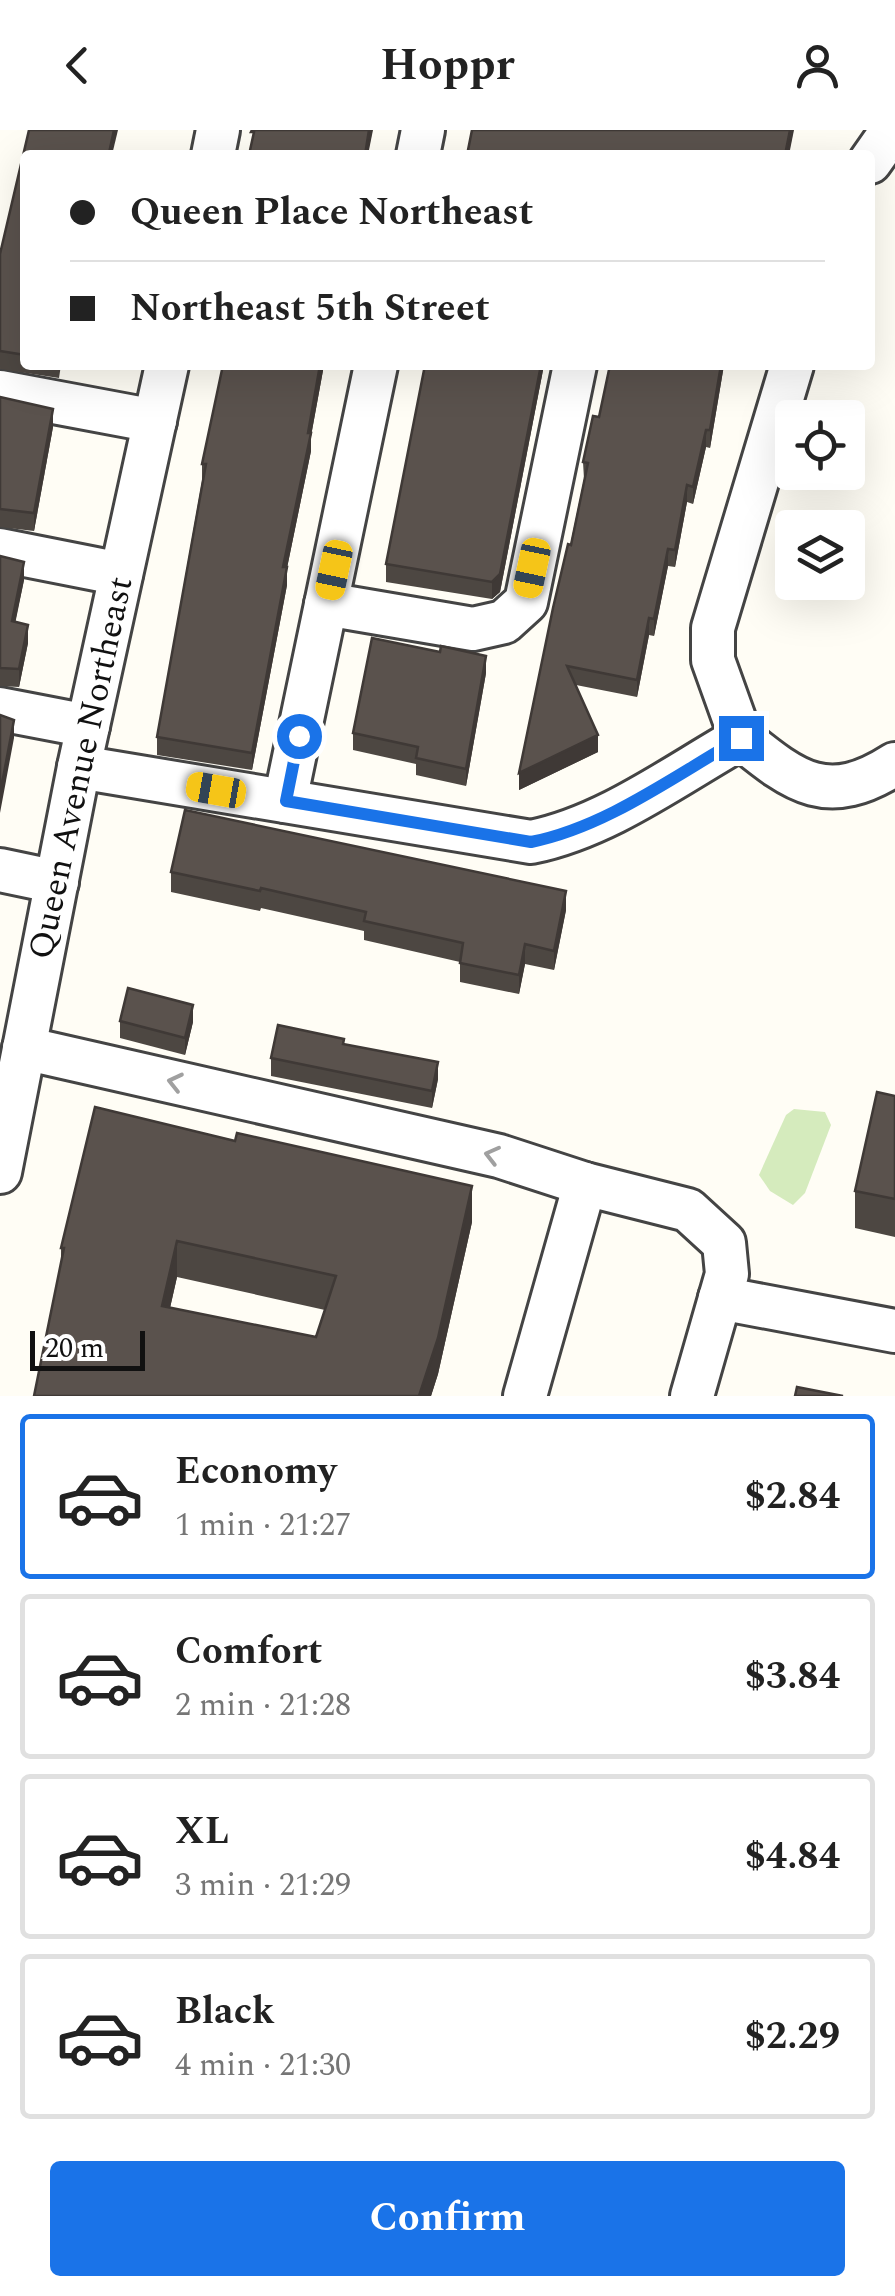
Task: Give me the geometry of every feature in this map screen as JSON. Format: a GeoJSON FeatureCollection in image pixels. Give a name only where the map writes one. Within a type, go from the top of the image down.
{"type":"FeatureCollection","features":[{"type":"Feature","properties":{"kind":"street","name":"Queen Avenue Northeast"},"geometry":{"type":"LineString","coordinates":[[0,1172],[8,1089],[24,1048],[79,767],[166,370]]}},
{"type":"Feature","properties":{"kind":"street"},"geometry":{"type":"LineString","coordinates":[[286,801],[375,370]]}},
{"type":"Feature","properties":{"kind":"street"},"geometry":{"type":"LineString","coordinates":[[326,604],[473,629],[504,622],[526,602],[574,370]]}},
{"type":"Feature","properties":{"kind":"street"},"geometry":{"type":"LineString","coordinates":[[790,370],[713,628],[713,660],[741,738],[788,776],[820,786],[856,785],[895,764]]}},
{"type":"Feature","properties":{"kind":"street"},"geometry":{"type":"LineString","coordinates":[[0,392],[155,421]]}},
{"type":"Feature","properties":{"kind":"street"},"geometry":{"type":"LineString","coordinates":[[0,550],[121,574]]}},
{"type":"Feature","properties":{"kind":"street"},"geometry":{"type":"LineString","coordinates":[[0,709],[88,726]]}},
{"type":"Feature","properties":{"kind":"street"},"geometry":{"type":"LineString","coordinates":[[79,767],[531,842],[563,836],[597,820],[741,738]]}},
{"type":"Feature","properties":{"kind":"street"},"geometry":{"type":"LineString","coordinates":[[0,870],[57,882]]}},
{"type":"Feature","properties":{"kind":"street"},"geometry":{"type":"LineString","coordinates":[[24,1048],[498,1156],[585,1184],[688,1210],[724,1243],[727,1274],[692,1396]]}},
{"type":"Feature","properties":{"kind":"street"},"geometry":{"type":"LineString","coordinates":[[525,1396],[585,1184]]}},
{"type":"Feature","properties":{"kind":"street"},"geometry":{"type":"LineString","coordinates":[[720,1298],[895,1330]]}},
{"type":"Feature","properties":{"kind":"green space"},"geometry":{"type":"Polygon","coordinates":[[[794,1109],[825,1112],[831,1125],[805,1193],[793,1205],[770,1191],[759,1175],[786,1115],[794,1109]]]}},
{"type":"Feature","properties":{"kind":"building"},"geometry":{"type":"Polygon","coordinates":[[[29,130],[114,130],[110,150],[24,150],[29,130]]]}},
{"type":"Feature","properties":{"kind":"building"},"geometry":{"type":"Polygon","coordinates":[[[369,130],[366,150],[250,150],[251,132],[369,130]]]}},
{"type":"Feature","properties":{"kind":"building"},"geometry":{"type":"Polygon","coordinates":[[[472,130],[790,130],[786,150],[468,150],[472,130]]]}},
{"type":"Feature","properties":{"kind":"building"},"geometry":{"type":"Polygon","coordinates":[[[20,168],[20,354],[0,351],[0,254],[20,168]]]}},
{"type":"Feature","properties":{"kind":"building"},"geometry":{"type":"Polygon","coordinates":[[[222,370],[319,370],[252,753],[157,737],[206,464],[202,464],[222,370]]]}},
{"type":"Feature","properties":{"kind":"building"},"geometry":{"type":"Polygon","coordinates":[[[424,370],[540,370],[500,574],[492,582],[386,564],[424,370]]]}},
{"type":"Feature","properties":{"kind":"building"},"geometry":{"type":"Polygon","coordinates":[[[609,370],[720,370],[710,430],[706,430],[693,487],[687,485],[675,550],[668,549],[637,680],[567,666],[598,735],[519,773],[588,463],[583,462],[593,416],[599,417],[609,370]]]}},
{"type":"Feature","properties":{"kind":"building"},"geometry":{"type":"Polygon","coordinates":[[[0,397],[53,409],[34,513],[0,509],[0,397]]]}},
{"type":"Feature","properties":{"kind":"building"},"geometry":{"type":"Polygon","coordinates":[[[0,556],[24,562],[12,621],[28,625],[19,669],[0,668],[0,556]]]}},
{"type":"Feature","properties":{"kind":"building"},"geometry":{"type":"Polygon","coordinates":[[[372,638],[440,652],[441,646],[486,656],[466,769],[416,758],[418,747],[353,733],[372,638]]]}},
{"type":"Feature","properties":{"kind":"building"},"geometry":{"type":"Polygon","coordinates":[[[0,715],[14,720],[0,794],[0,715]]]}},
{"type":"Feature","properties":{"kind":"building"},"geometry":{"type":"Polygon","coordinates":[[[185,810],[566,891],[554,951],[525,944],[519,975],[460,963],[463,943],[364,921],[366,912],[171,872],[185,810]]]}},
{"type":"Feature","properties":{"kind":"building"},"geometry":{"type":"Polygon","coordinates":[[[128,988],[193,1005],[185,1038],[120,1021],[128,988]]]}},
{"type":"Feature","properties":{"kind":"building"},"geometry":{"type":"Polygon","coordinates":[[[278,1025],[344,1039],[343,1044],[438,1062],[432,1091],[271,1058],[278,1025]]]}},
{"type":"Feature","properties":{"kind":"building"},"geometry":{"type":"Polygon","coordinates":[[[877,1092],[895,1096],[895,1199],[855,1191],[877,1092]]]}},
{"type":"Feature","properties":{"kind":"building"},"geometry":{"type":"Polygon","coordinates":[[[95,1107],[235,1141],[237,1133],[472,1186],[438,1338],[419,1396],[34,1396],[61,1248],[95,1107]],[[177,1241],[162,1306],[316,1337],[336,1276],[177,1241]]]}},
{"type":"Feature","properties":{"kind":"building"},"geometry":{"type":"Polygon","coordinates":[[[797,1387],[843,1396],[795,1396],[797,1387]]]}},
{"type":"Feature","properties":{"kind":"route"},"geometry":{"type":"LineString","coordinates":[[299,736],[286,801],[531,842],[563,836],[597,820],[741,738]]}}]}
